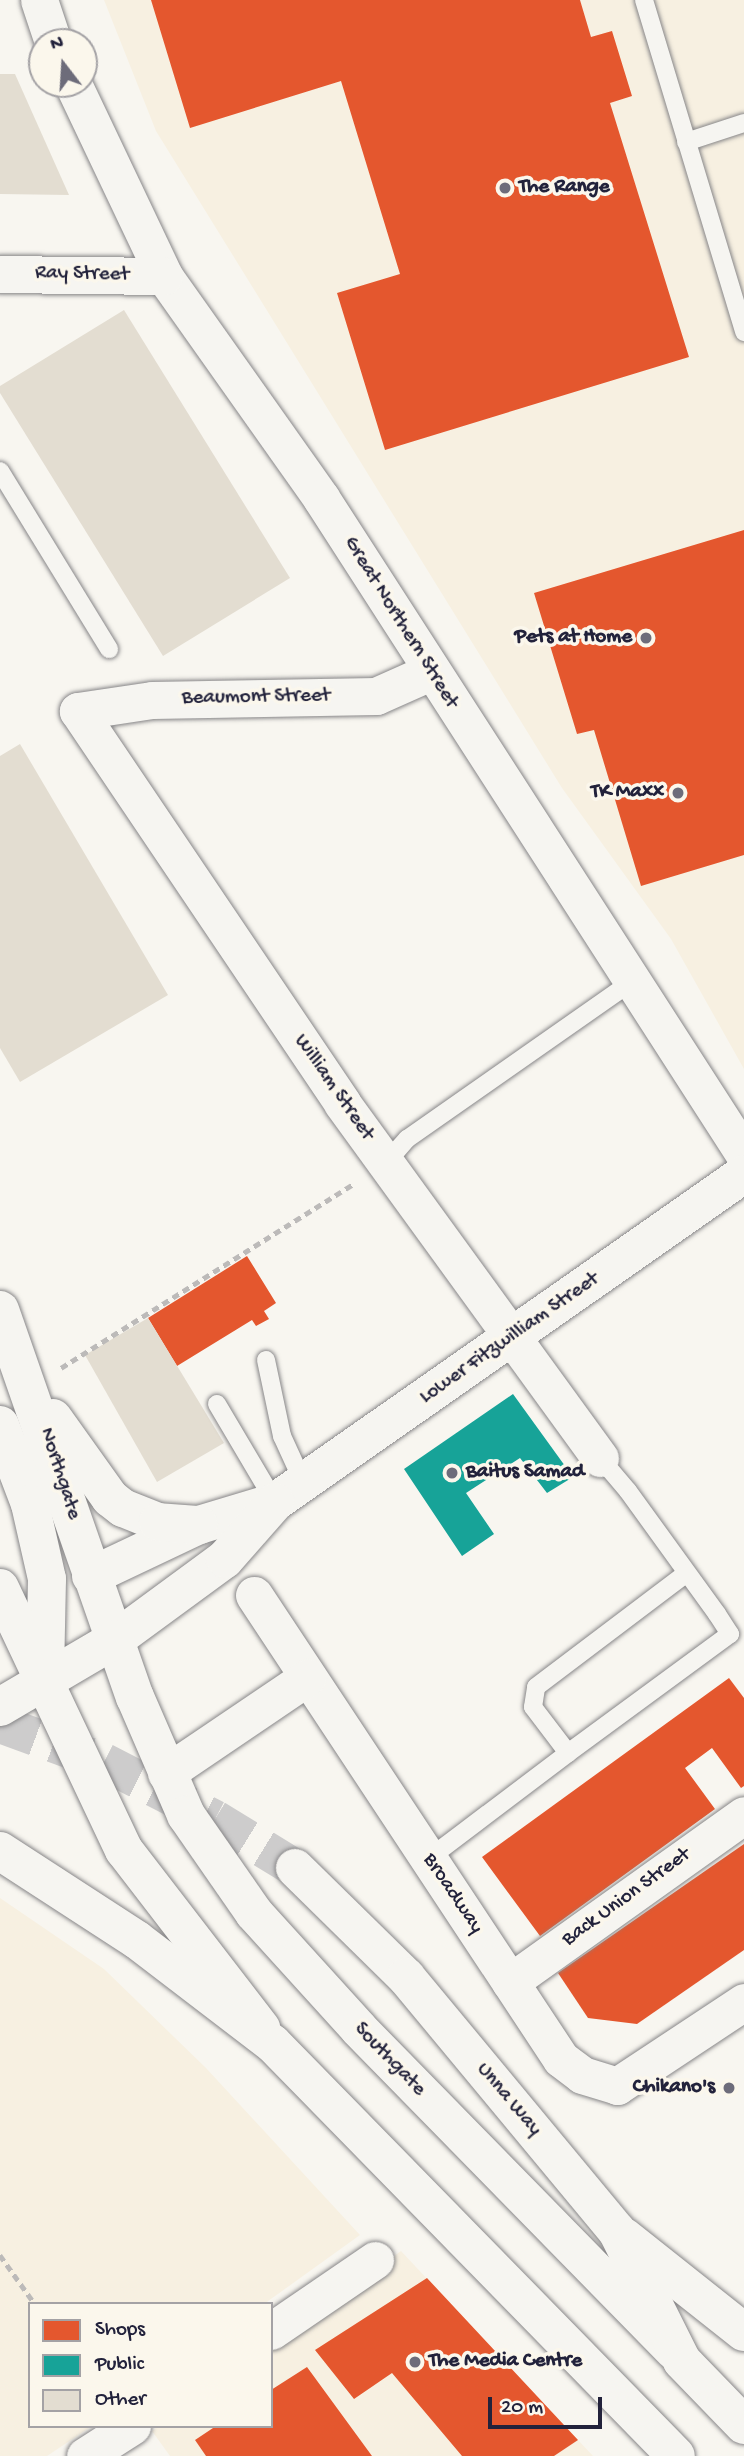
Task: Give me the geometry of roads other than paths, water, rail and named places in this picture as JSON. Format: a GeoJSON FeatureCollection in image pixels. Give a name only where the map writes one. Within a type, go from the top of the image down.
{"type":"FeatureCollection","features":[{"type":"Feature","properties":{"kind":"main road","name":"Lower Fitzwilliam Street"},"geometry":{"type":"LineString","coordinates":[[0,1707],[116,1639],[225,1559],[289,1493],[744,1174]]}},
{"type":"Feature","properties":{"kind":"main road","name":"Northgate"},"geometry":{"type":"LineString","coordinates":[[0,1310],[29,1385],[91,1576],[116,1639]]}},
{"type":"Feature","properties":{"kind":"main road"},"geometry":{"type":"LineString","coordinates":[[29,1385],[110,1497],[123,1508],[158,1522],[200,1524]]}},
{"type":"Feature","properties":{"kind":"main road"},"geometry":{"type":"LineString","coordinates":[[0,1425],[30,1504],[49,1595],[45,1683]]}},
{"type":"Feature","properties":{"kind":"main road","name":"Lower Fitzwilliam Street"},"geometry":{"type":"LineString","coordinates":[[4,1605],[49,1595],[200,1524],[289,1493]]}},
{"type":"Feature","properties":{"kind":"main road"},"geometry":{"type":"LineString","coordinates":[[4,1605],[45,1683],[124,1850],[273,2044],[676,2456]]}},
{"type":"Feature","properties":{"kind":"main road","name":"Southgate"},"geometry":{"type":"LineString","coordinates":[[116,1639],[166,1773],[186,1815],[254,1913],[359,2029],[744,2425]]}},
{"type":"Feature","properties":{"kind":"main road"},"geometry":{"type":"LineString","coordinates":[[0,1851],[137,1940],[273,2044]]}},
{"type":"Feature","properties":{"kind":"main road","name":"Unna Way"},"geometry":{"type":"LineString","coordinates":[[295,1868],[406,1977],[617,2231],[682,2361]]}},
{"type":"Feature","properties":{"kind":"main road"},"geometry":{"type":"LineString","coordinates":[[617,2231],[744,2332]]}},
{"type":"Feature","properties":{"kind":"street"},"geometry":{"type":"LineString","coordinates":[[39,0],[48,28]]}},
{"type":"Feature","properties":{"kind":"street","name":"Great Northern Street"},"geometry":{"type":"LineString","coordinates":[[80,98],[164,276],[321,498],[430,673],[744,1154]]}},
{"type":"Feature","properties":{"kind":"street","name":"Ray Street"},"geometry":{"type":"LineString","coordinates":[[0,274],[164,276]]}},
{"type":"Feature","properties":{"kind":"street","name":"Beaumont Street"},"geometry":{"type":"LineString","coordinates":[[78,710],[152,700],[376,696],[430,673]]}},
{"type":"Feature","properties":{"kind":"street","name":"William Street"},"geometry":{"type":"LineString","coordinates":[[78,710],[386,1164],[600,1458]]}},
{"type":"Feature","properties":{"kind":"street","name":"Broadway"},"geometry":{"type":"LineString","coordinates":[[254,1595],[561,2059],[582,2075],[617,2087],[744,2002]]}},
{"type":"Feature","properties":{"kind":"street"},"geometry":{"type":"LineString","coordinates":[[166,1773],[308,1677]]}},
{"type":"Feature","properties":{"kind":"street","name":"Back Union Street"},"geometry":{"type":"LineString","coordinates":[[510,1982],[744,1815]]}},
{"type":"Feature","properties":{"kind":"street"},"geometry":{"type":"LineString","coordinates":[[273,2330],[375,2260]]}},
{"type":"Feature","properties":{"kind":"street"},"geometry":{"type":"LineString","coordinates":[[85,2456],[127,2439]]}},
{"type":"Feature","properties":{"kind":"lane"},"geometry":{"type":"LineString","coordinates":[[644,0],[744,332]]}},
{"type":"Feature","properties":{"kind":"lane"},"geometry":{"type":"LineString","coordinates":[[686,142],[744,123]]}},
{"type":"Feature","properties":{"kind":"lane"},"geometry":{"type":"LineString","coordinates":[[0,471],[109,649]]}},
{"type":"Feature","properties":{"kind":"lane"},"geometry":{"type":"LineString","coordinates":[[386,1164],[407,1139],[631,982]]}},
{"type":"Feature","properties":{"kind":"lane"},"geometry":{"type":"LineString","coordinates":[[266,1360],[282,1436],[289,1493]]}},
{"type":"Feature","properties":{"kind":"lane"},"geometry":{"type":"LineString","coordinates":[[217,1404],[289,1493]]}},
{"type":"Feature","properties":{"kind":"lane"},"geometry":{"type":"LineString","coordinates":[[428,1859],[730,1634],[600,1458]]}},
{"type":"Feature","properties":{"kind":"lane"},"geometry":{"type":"LineString","coordinates":[[568,1753],[533,1707],[536,1687],[687,1573]]}},
{"type":"Feature","properties":{"kind":"tunnel"},"geometry":{"type":"LineString","coordinates":[[0,1724],[104,1762],[215,1819],[295,1868]]}},
{"type":"Feature","properties":{"kind":"place","name":"The Range"},"geometry":{"type":"Point","coordinates":[505,188]}},
{"type":"Feature","properties":{"kind":"place","name":"Pets at Home"},"geometry":{"type":"Point","coordinates":[646,638]}},
{"type":"Feature","properties":{"kind":"place","name":"TK Maxx"},"geometry":{"type":"Point","coordinates":[678,793]}},
{"type":"Feature","properties":{"kind":"place","name":"Baitus Samad"},"geometry":{"type":"Point","coordinates":[452,1473]}},
{"type":"Feature","properties":{"kind":"place","name":"Chikano's"},"geometry":{"type":"Point","coordinates":[729,2088]}},
{"type":"Feature","properties":{"kind":"place","name":"The Media Centre"},"geometry":{"type":"Point","coordinates":[415,2362]}}]}
